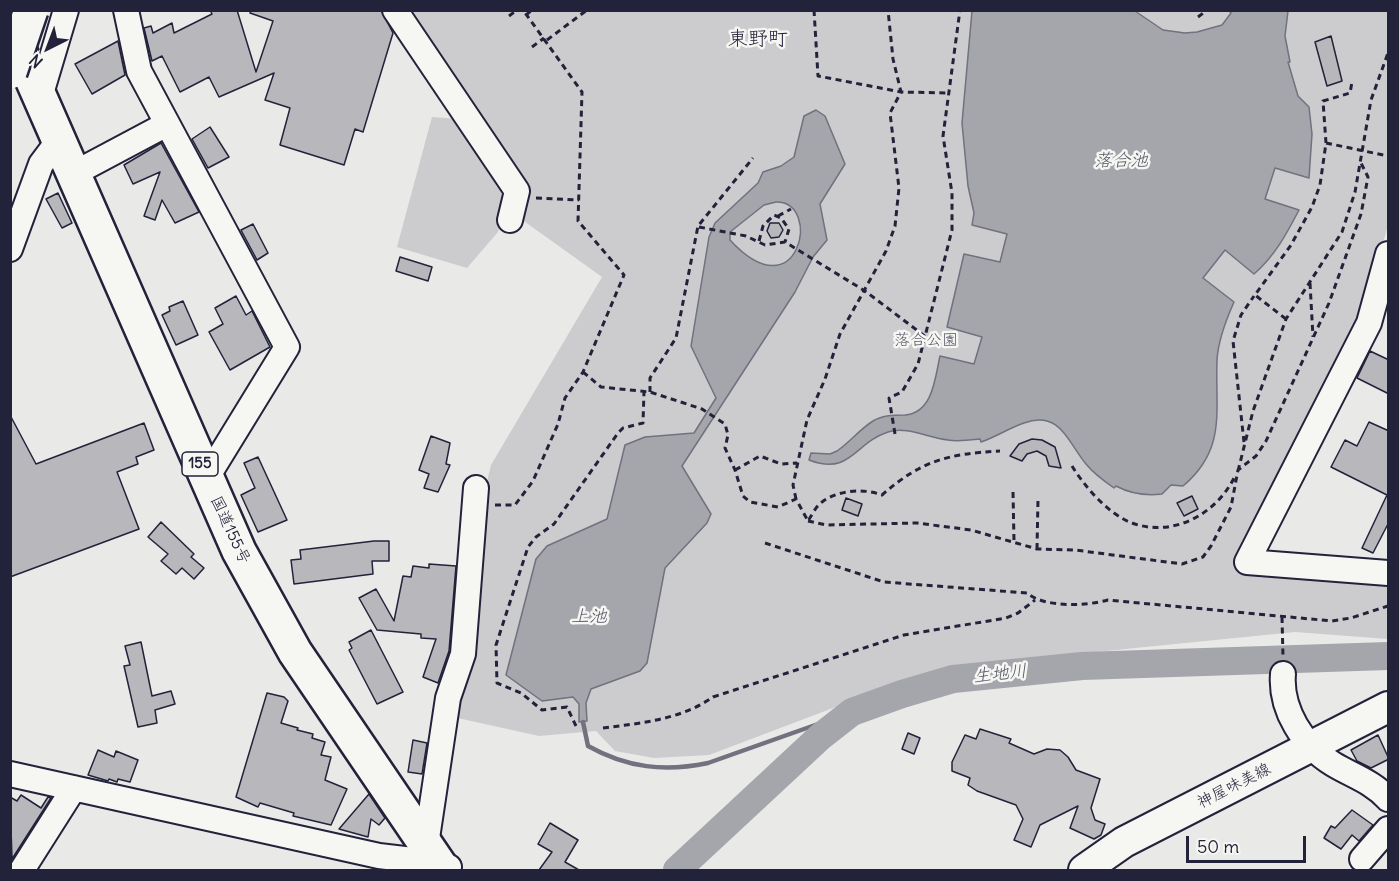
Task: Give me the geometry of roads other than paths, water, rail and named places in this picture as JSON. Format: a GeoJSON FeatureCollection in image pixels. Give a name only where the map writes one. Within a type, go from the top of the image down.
{"type":"FeatureCollection","features":[{"type":"Feature","properties":{"kind":"highway"},"geometry":{"type":"LineString","coordinates":[[10,72],[31,10]]}},
{"type":"Feature","properties":{"kind":"highway","name":"国道155号"},"geometry":{"type":"LineString","coordinates":[[10,29],[239,551],[295,652],[441,862]]}},
{"type":"Feature","properties":{"kind":"main road","name":"神屋味美線"},"geometry":{"type":"LineString","coordinates":[[1084,870],[1124,842],[1389,707]]}},
{"type":"Feature","properties":{"kind":"street"},"geometry":{"type":"LineString","coordinates":[[40,97],[66,10]]}},
{"type":"Feature","properties":{"kind":"street"},"geometry":{"type":"LineString","coordinates":[[126,10],[139,71],[287,347],[206,479]]}},
{"type":"Feature","properties":{"kind":"street"},"geometry":{"type":"LineString","coordinates":[[395,10],[517,191],[512,209]]}},
{"type":"Feature","properties":{"kind":"street"},"geometry":{"type":"LineString","coordinates":[[74,174],[167,124]]}},
{"type":"Feature","properties":{"kind":"street"},"geometry":{"type":"LineString","coordinates":[[10,249],[41,164],[59,140]]}},
{"type":"Feature","properties":{"kind":"street"},"geometry":{"type":"LineString","coordinates":[[1389,254],[1368,323],[1247,562],[1389,573]]}},
{"type":"Feature","properties":{"kind":"street"},"geometry":{"type":"LineString","coordinates":[[10,774],[379,856],[441,862],[448,698],[463,654],[476,488]]}},
{"type":"Feature","properties":{"kind":"street"},"geometry":{"type":"LineString","coordinates":[[1283,674],[1286,707],[1299,731],[1330,763],[1378,788],[1389,799]]}},
{"type":"Feature","properties":{"kind":"street"},"geometry":{"type":"LineString","coordinates":[[22,870],[74,788]]}},
{"type":"Feature","properties":{"kind":"street"},"geometry":{"type":"LineString","coordinates":[[1362,859],[1389,829]]}},
{"type":"Feature","properties":{"kind":"water","name":"落合池"},"geometry":{"type":"Polygon","coordinates":[[[972,11],[1135,11],[1163,30],[1185,33],[1222,25],[1231,13],[1229,11],[1288,11],[1285,36],[1290,62],[1288,62],[1298,96],[1309,107],[1312,134],[1309,178],[1275,168],[1265,199],[1299,210],[1280,244],[1254,274],[1225,250],[1203,278],[1234,302],[1223,331],[1218,353],[1217,413],[1213,443],[1207,458],[1183,486],[1171,485],[1162,494],[1156,495],[1133,493],[1116,486],[1114,488],[1089,468],[1062,431],[1047,421],[1037,420],[1018,425],[981,442],[980,439],[952,441],[903,430],[888,432],[867,443],[843,461],[823,464],[809,460],[811,453],[830,454],[837,451],[877,419],[914,413],[922,408],[931,393],[940,356],[974,364],[982,337],[947,327],[964,254],[1000,262],[1007,234],[972,225],[974,213],[968,186],[962,123],[972,11]]]}},
{"type":"Feature","properties":{"kind":"water","name":"上池"},"geometry":{"type":"Polygon","coordinates":[[[816,110],[825,116],[845,164],[820,204],[827,240],[813,257],[795,292],[682,466],[711,514],[707,523],[665,568],[647,663],[640,671],[591,689],[586,703],[587,721],[579,722],[579,704],[573,697],[542,701],[506,675],[536,559],[547,546],[607,519],[625,445],[645,437],[694,433],[716,398],[691,346],[709,237],[715,223],[758,183],[763,172],[781,166],[794,157],[804,116],[816,110]],[[776,202],[764,205],[730,232],[730,240],[754,260],[773,266],[787,261],[796,249],[800,233],[798,218],[790,206],[776,202]]]}},
{"type":"Feature","properties":{"kind":"waterway","name":"生地川"},"geometry":{"type":"LineString","coordinates":[[677,870],[820,737],[852,712],[902,694],[953,679],[1082,666],[1388,656]]}},
{"type":"Feature","properties":{"kind":"waterway"},"geometry":{"type":"LineString","coordinates":[[583,722],[588,746],[632,763],[677,767],[708,763],[852,712]]}},
{"type":"Feature","properties":{"kind":"district","name":"東野町"},"geometry":{"type":"Point","coordinates":[758,39]}},
{"type":"Feature","properties":{"kind":"park label","name":"落合公園"},"geometry":{"type":"Point","coordinates":[926,340]}}]}
